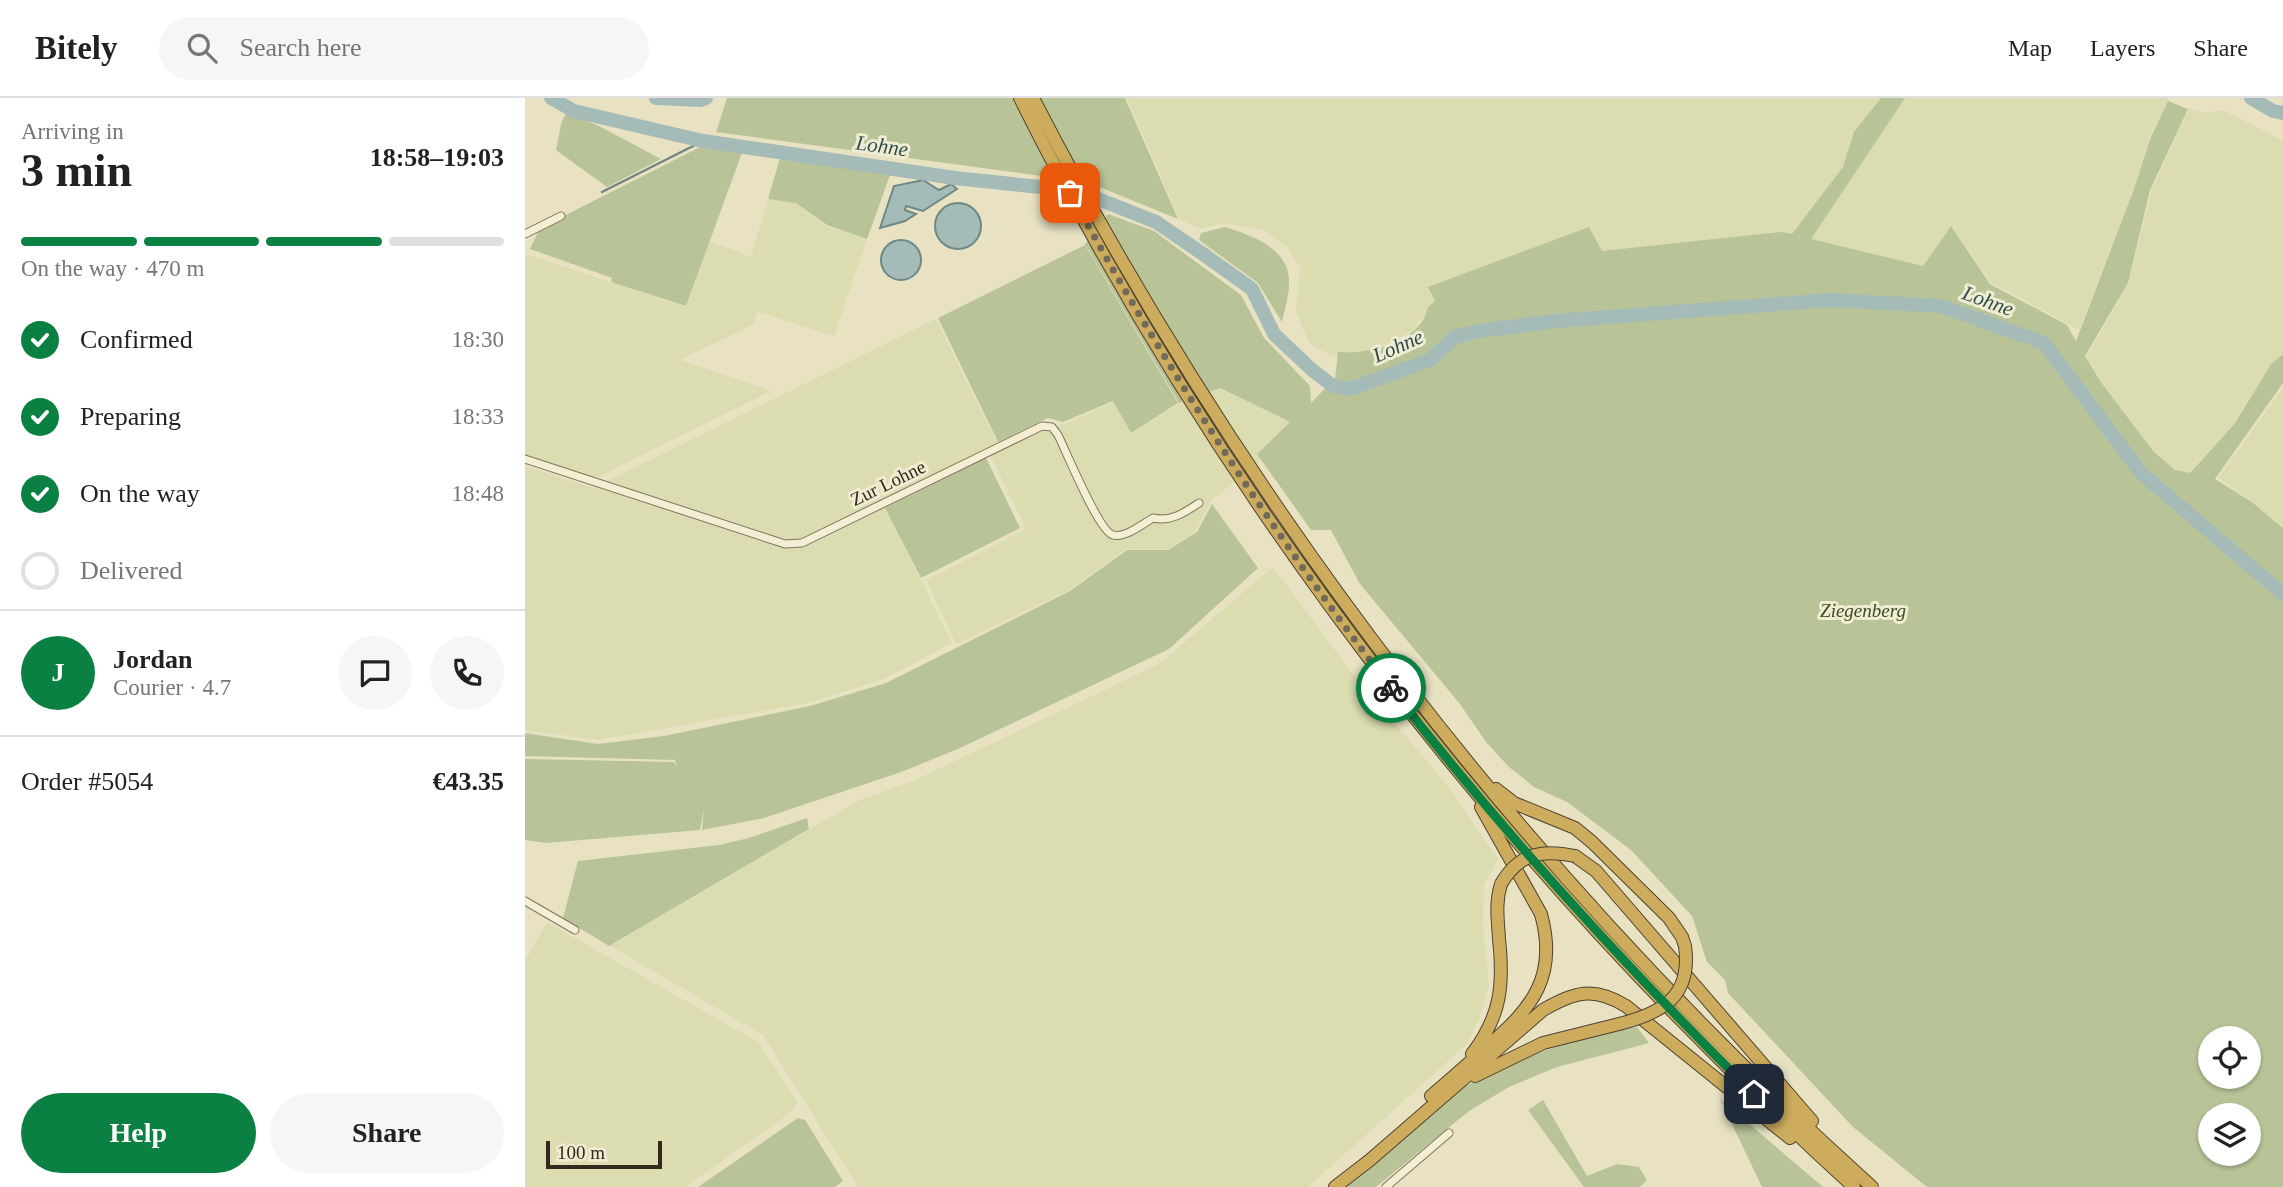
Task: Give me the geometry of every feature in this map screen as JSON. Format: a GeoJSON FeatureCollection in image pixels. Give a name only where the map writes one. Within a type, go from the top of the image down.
{"type":"FeatureCollection","features":[{"type":"Feature","properties":{"kind":"highway"},"geometry":{"type":"LineString","coordinates":[[1020,98],[1147,329],[1227,456],[1304,559],[1473,770],[1593,910],[1665,987],[1872,1187]]}},
{"type":"Feature","properties":{"kind":"highway"},"geometry":{"type":"LineString","coordinates":[[1033,98],[1069,168],[1158,324],[1369,658],[1523,850],[1654,994],[1854,1187]]}},
{"type":"Feature","properties":{"kind":"highway"},"geometry":{"type":"LineString","coordinates":[[1453,1088],[1515,1055],[1543,1044],[1656,1012],[1678,993],[1686,971],[1682,937],[1669,918],[1592,842],[1574,828],[1514,803],[1473,770]]}},
{"type":"Feature","properties":{"kind":"highway"},"geometry":{"type":"LineString","coordinates":[[1333,1187],[1518,1020],[1539,988],[1545,960],[1546,933],[1541,914],[1469,785]]}},
{"type":"Feature","properties":{"kind":"highway"},"geometry":{"type":"LineString","coordinates":[[1440,1088],[1479,1045],[1497,1011],[1503,974],[1497,909],[1501,884],[1507,874],[1525,858],[1554,852],[1574,856],[1596,871],[1791,1098],[1838,1147],[1845,1162]]}},
{"type":"Feature","properties":{"kind":"highway"},"geometry":{"type":"LineString","coordinates":[[1333,1187],[1370,1160],[1543,1010],[1575,995],[1598,993],[1626,1006],[1787,1136],[1813,1150]]}},
{"type":"Feature","properties":{"kind":"street"},"geometry":{"type":"LineString","coordinates":[[525,234],[561,216]]}},
{"type":"Feature","properties":{"kind":"street","name":"Zur Lohne"},"geometry":{"type":"LineString","coordinates":[[525,459],[785,544],[802,543],[1042,426],[1052,427],[1058,435],[1090,503],[1108,533],[1123,535],[1153,518],[1165,521],[1199,503]]}},
{"type":"Feature","properties":{"kind":"street"},"geometry":{"type":"LineString","coordinates":[[525,901],[575,930]]}},
{"type":"Feature","properties":{"kind":"street"},"geometry":{"type":"LineString","coordinates":[[1386,1187],[1449,1133]]}},
{"type":"Feature","properties":{"kind":"green space"},"geometry":{"type":"Polygon","coordinates":[[[727,98],[1125,98],[1178,219],[1087,182],[716,132],[727,98]]]}},
{"type":"Feature","properties":{"kind":"green space"},"geometry":{"type":"Polygon","coordinates":[[[1127,98],[2169,99],[2149,139],[2134,189],[2079,330],[1990,282],[1951,225],[1918,273],[1435,300],[1413,330],[1397,340],[1353,358],[1331,356],[1309,343],[1296,312],[1300,267],[1287,247],[1262,230],[1225,223],[1201,229],[1179,219],[1127,98]]]}},
{"type":"Feature","properties":{"kind":"green space","name":"Ziegenberg"},"geometry":{"type":"Polygon","coordinates":[[[1881,98],[1905,98],[1811,239],[1923,266],[1951,226],[1990,284],[2067,325],[2076,341],[2134,189],[2150,139],[2168,101],[2188,109],[2150,190],[2128,283],[2085,356],[2100,381],[2153,451],[2175,470],[2190,473],[2235,423],[2271,364],[2283,354],[2283,383],[2215,479],[2252,502],[2283,528],[2283,1187],[1927,1187],[1853,1127],[1728,993],[1725,980],[1707,962],[1692,916],[1631,850],[1567,802],[1534,787],[1509,767],[1486,742],[1460,704],[1360,584],[1331,530],[1311,530],[1257,454],[1290,422],[1220,388],[1179,403],[1085,244],[1108,214],[1154,231],[1241,295],[1264,338],[1310,386],[1311,403],[1335,378],[1338,352],[1364,351],[1392,344],[1415,329],[1428,307],[1435,301],[1428,287],[1589,227],[1602,251],[1781,232],[1792,234],[1843,167],[1854,132],[1881,98]]]}},
{"type":"Feature","properties":{"kind":"green space"},"geometry":{"type":"Polygon","coordinates":[[[2189,108],[2206,113],[2223,110],[2283,141],[2283,353],[2271,364],[2234,423],[2176,488],[2079,370],[2128,284],[2152,189],[2189,108]]]}},
{"type":"Feature","properties":{"kind":"green space"},"geometry":{"type":"Polygon","coordinates":[[[566,113],[597,125],[661,159],[607,187],[556,150],[566,113]]]}},
{"type":"Feature","properties":{"kind":"green space"},"geometry":{"type":"Polygon","coordinates":[[[706,144],[743,150],[686,306],[611,282],[612,278],[530,249],[540,228],[706,144]]]}},
{"type":"Feature","properties":{"kind":"green space"},"geometry":{"type":"Polygon","coordinates":[[[780,158],[890,175],[867,239],[827,225],[796,203],[768,199],[780,158]]]}},
{"type":"Feature","properties":{"kind":"green space"},"geometry":{"type":"Polygon","coordinates":[[[768,199],[796,203],[826,226],[867,239],[834,336],[758,312],[754,324],[680,360],[771,391],[596,478],[525,455],[525,254],[686,307],[710,241],[751,257],[768,199]]]}},
{"type":"Feature","properties":{"kind":"green space"},"geometry":{"type":"Polygon","coordinates":[[[1225,227],[1266,244],[1282,258],[1287,268],[1289,284],[1282,322],[1258,283],[1199,240],[1201,233],[1225,227]]]}},
{"type":"Feature","properties":{"kind":"green space"},"geometry":{"type":"Polygon","coordinates":[[[1085,245],[1178,403],[1131,433],[1113,401],[1063,422],[1048,418],[998,442],[938,318],[1085,245]]]}},
{"type":"Feature","properties":{"kind":"green space"},"geometry":{"type":"Polygon","coordinates":[[[936,319],[997,443],[882,501],[952,643],[884,679],[808,703],[598,740],[525,730],[525,466],[593,488],[936,319]]]}},
{"type":"Feature","properties":{"kind":"green space"},"geometry":{"type":"Polygon","coordinates":[[[1219,388],[1289,422],[1296,430],[1211,501],[1195,532],[1168,549],[1126,549],[1068,591],[956,644],[926,580],[1026,529],[990,455],[1040,431],[1069,422],[1114,402],[1131,433],[1179,404],[1219,388]]]}},
{"type":"Feature","properties":{"kind":"green space"},"geometry":{"type":"Polygon","coordinates":[[[2283,388],[2283,527],[2218,478],[2283,388]]]}},
{"type":"Feature","properties":{"kind":"green space"},"geometry":{"type":"Polygon","coordinates":[[[986,458],[1020,528],[921,578],[885,508],[986,458]]]}},
{"type":"Feature","properties":{"kind":"green space"},"geometry":{"type":"Polygon","coordinates":[[[1212,504],[1258,568],[1169,649],[958,749],[901,772],[764,818],[702,830],[704,809],[700,830],[546,843],[525,840],[525,759],[674,762],[677,767],[675,760],[525,756],[525,733],[598,744],[664,736],[810,706],[886,683],[1070,591],[1127,550],[1168,550],[1197,532],[1212,504]]]}},
{"type":"Feature","properties":{"kind":"green space"},"geometry":{"type":"Polygon","coordinates":[[[1273,567],[1352,673],[1448,786],[1498,859],[1484,885],[1483,926],[1489,985],[1480,1017],[1467,1044],[1308,1187],[858,1187],[763,1035],[610,946],[860,800],[913,781],[1159,664],[1273,567]]]}},
{"type":"Feature","properties":{"kind":"green space"},"geometry":{"type":"Polygon","coordinates":[[[807,818],[809,829],[609,946],[563,918],[578,861],[719,845],[749,838],[807,818]]]}},
{"type":"Feature","properties":{"kind":"green space"},"geometry":{"type":"Polygon","coordinates":[[[547,922],[758,1042],[797,1102],[793,1111],[685,1187],[525,1187],[525,957],[527,958],[547,922]]]}},
{"type":"Feature","properties":{"kind":"green space"},"geometry":{"type":"Polygon","coordinates":[[[1637,1027],[1649,1043],[1557,1067],[1509,1087],[1469,1111],[1376,1187],[1343,1187],[1425,1115],[1478,1079],[1516,1061],[1556,1047],[1637,1027]]]}},
{"type":"Feature","properties":{"kind":"green space"},"geometry":{"type":"Polygon","coordinates":[[[1720,1099],[1823,1187],[1762,1187],[1720,1099]]]}},
{"type":"Feature","properties":{"kind":"green space"},"geometry":{"type":"Polygon","coordinates":[[[1543,1100],[1587,1176],[1617,1164],[1639,1167],[1647,1180],[1640,1187],[1584,1187],[1528,1110],[1543,1100]]]}},
{"type":"Feature","properties":{"kind":"green space"},"geometry":{"type":"Polygon","coordinates":[[[798,1118],[805,1120],[843,1181],[835,1187],[698,1187],[798,1118]]]}},
{"type":"Feature","properties":{"kind":"water"},"geometry":{"type":"Polygon","coordinates":[[[923,180],[939,190],[951,184],[957,189],[923,211],[906,206],[905,210],[916,214],[905,221],[880,228],[894,186],[923,180]]]}},
{"type":"Feature","properties":{"kind":"water"},"geometry":{"type":"Polygon","coordinates":[[[958,203],[974,210],[981,226],[974,242],[958,249],[942,242],[935,226],[942,210],[958,203]]]}},
{"type":"Feature","properties":{"kind":"water"},"geometry":{"type":"Polygon","coordinates":[[[901,240],[909,241],[915,246],[920,252],[920,268],[915,274],[909,279],[901,280],[893,279],[887,274],[882,268],[881,260],[882,252],[887,246],[893,241],[901,240]]]}},
{"type":"Feature","properties":{"kind":"waterway","name":"Lohne"},"geometry":{"type":"LineString","coordinates":[[551,98],[574,111],[703,141],[955,178],[1078,191],[1156,222],[1252,289],[1274,334],[1333,386],[1350,389],[1430,360],[1455,337],[1478,331],[1556,321],[1831,300],[1941,306],[2044,343],[2141,473],[2283,594]]}},
{"type":"Feature","properties":{"kind":"waterway"},"geometry":{"type":"LineString","coordinates":[[656,98],[706,98]]}},
{"type":"Feature","properties":{"kind":"waterway"},"geometry":{"type":"LineString","coordinates":[[2251,98],[2273,111],[2283,113]]}},
{"type":"Feature","properties":{"kind":"waterway"},"geometry":{"type":"LineString","coordinates":[[602,192],[703,141]]}},
{"type":"Feature","properties":{"kind":"way so far"},"geometry":{"type":"LineString","coordinates":[[1070,193],[1147,329],[1227,456],[1299,562],[1391,688]]}},
{"type":"Feature","properties":{"kind":"route"},"geometry":{"type":"LineString","coordinates":[[1391,688],[1523,850],[1582,917],[1683,1024],[1754,1094]]}}]}
